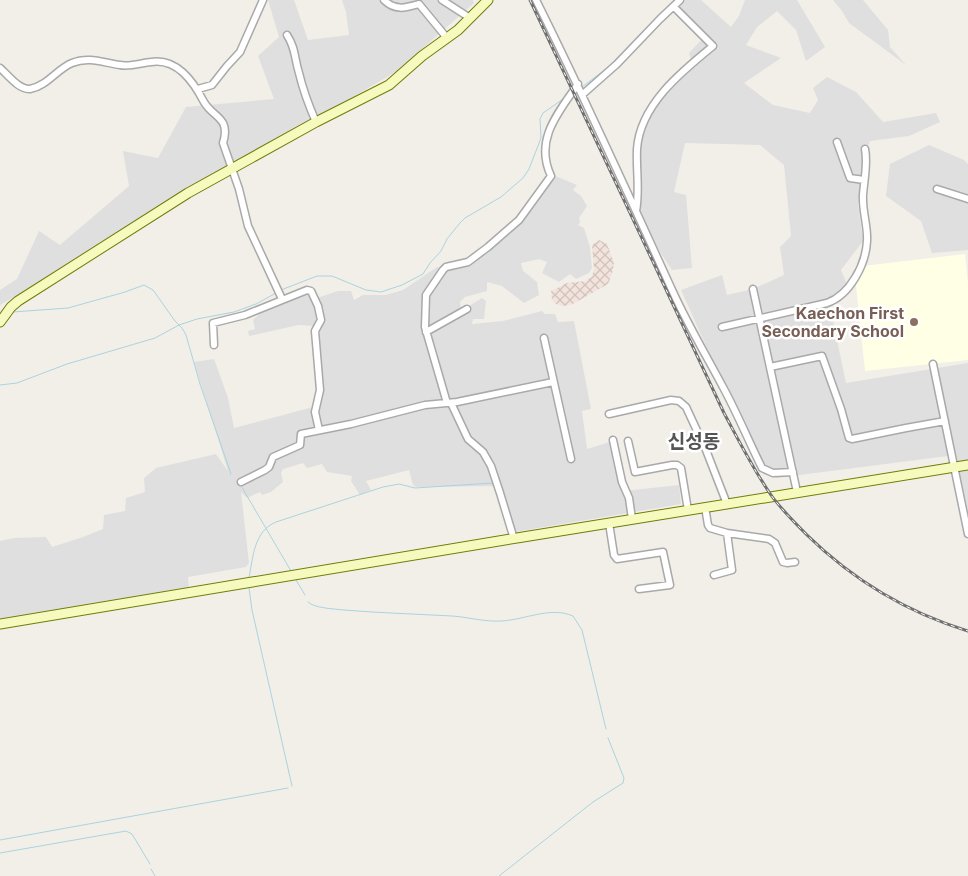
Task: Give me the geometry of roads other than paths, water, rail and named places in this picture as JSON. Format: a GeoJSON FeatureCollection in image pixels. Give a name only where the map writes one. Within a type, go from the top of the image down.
{"type":"FeatureCollection","features":[{"type":"Feature","properties":{"kind":"main road"},"geometry":{"type":"LineString","coordinates":[[0,322],[18,301],[188,193],[316,122],[389,85],[422,56],[447,38],[488,0]]}},
{"type":"Feature","properties":{"kind":"main road"},"geometry":{"type":"LineString","coordinates":[[0,624],[968,465]]}},
{"type":"Feature","properties":{"kind":"street"},"geometry":{"type":"LineString","coordinates":[[198,89],[212,85],[240,52],[263,0]]}},
{"type":"Feature","properties":{"kind":"street"},"geometry":{"type":"LineString","coordinates":[[384,0],[393,7],[398,8],[418,4],[447,38]]}},
{"type":"Feature","properties":{"kind":"street"},"geometry":{"type":"LineString","coordinates":[[442,0],[470,18]]}},
{"type":"Feature","properties":{"kind":"street"},"geometry":{"type":"LineString","coordinates":[[536,0],[578,84],[673,293],[725,391],[762,468],[773,473],[793,472]]}},
{"type":"Feature","properties":{"kind":"street"},"geometry":{"type":"LineString","coordinates":[[582,94],[617,64],[680,0]]}},
{"type":"Feature","properties":{"kind":"street"},"geometry":{"type":"LineString","coordinates":[[635,212],[638,185],[637,150],[646,121],[666,87],[713,46],[674,7]]}},
{"type":"Feature","properties":{"kind":"street"},"geometry":{"type":"LineString","coordinates":[[287,35],[294,45],[296,65],[316,122]]}},
{"type":"Feature","properties":{"kind":"street"},"geometry":{"type":"LineString","coordinates":[[0,68],[20,87],[28,89],[41,84],[59,70],[79,60],[105,61],[124,66],[164,61],[174,65],[189,78],[198,89],[206,105],[222,120],[225,136],[223,143],[251,232],[282,299]]}},
{"type":"Feature","properties":{"kind":"street"},"geometry":{"type":"LineString","coordinates":[[514,539],[490,466],[483,452],[468,439],[449,403],[426,332],[426,295],[446,267],[468,262],[519,220],[551,176],[545,159],[545,143],[556,117],[578,84]]}},
{"type":"Feature","properties":{"kind":"street"},"geometry":{"type":"LineString","coordinates":[[838,142],[850,178],[864,180]]}},
{"type":"Feature","properties":{"kind":"street"},"geometry":{"type":"LineString","coordinates":[[722,327],[834,301],[848,289],[858,272],[867,241],[863,204],[866,149]]}},
{"type":"Feature","properties":{"kind":"street"},"geometry":{"type":"LineString","coordinates":[[937,189],[968,199]]}},
{"type":"Feature","properties":{"kind":"street"},"geometry":{"type":"LineString","coordinates":[[214,345],[213,323],[245,316],[282,299],[310,290],[320,314],[320,323],[315,331],[320,390],[315,412],[319,430]]}},
{"type":"Feature","properties":{"kind":"street"},"geometry":{"type":"LineString","coordinates":[[753,290],[797,492]]}},
{"type":"Feature","properties":{"kind":"street"},"geometry":{"type":"LineString","coordinates":[[426,332],[467,309]]}},
{"type":"Feature","properties":{"kind":"street"},"geometry":{"type":"LineString","coordinates":[[544,338],[571,459]]}},
{"type":"Feature","properties":{"kind":"street"},"geometry":{"type":"LineString","coordinates":[[770,367],[822,356],[849,438],[852,440],[945,421]]}},
{"type":"Feature","properties":{"kind":"street"},"geometry":{"type":"LineString","coordinates":[[933,364],[968,534]]}},
{"type":"Feature","properties":{"kind":"street"},"geometry":{"type":"LineString","coordinates":[[241,482],[269,467],[273,457],[300,445],[301,434],[351,424],[425,405],[449,403],[553,382]]}},
{"type":"Feature","properties":{"kind":"street"},"geometry":{"type":"LineString","coordinates":[[609,414],[671,400],[686,407],[706,450],[727,504]]}},
{"type":"Feature","properties":{"kind":"street"},"geometry":{"type":"LineString","coordinates":[[613,440],[622,482],[629,498],[632,519]]}},
{"type":"Feature","properties":{"kind":"street"},"geometry":{"type":"LineString","coordinates":[[628,441],[636,472],[672,465],[677,465],[681,468],[688,510]]}},
{"type":"Feature","properties":{"kind":"street"},"geometry":{"type":"LineString","coordinates":[[706,508],[710,528],[727,533],[770,539],[774,543],[783,562],[796,562]]}},
{"type":"Feature","properties":{"kind":"street"},"geometry":{"type":"LineString","coordinates":[[610,523],[614,555],[617,559],[663,552],[670,585],[639,589]]}},
{"type":"Feature","properties":{"kind":"street"},"geometry":{"type":"LineString","coordinates":[[714,575],[732,570],[727,533]]}},
{"type":"Feature","properties":{"kind":"waterway"},"geometry":{"type":"LineString","coordinates":[[582,87],[606,69],[674,0]]}},
{"type":"Feature","properties":{"kind":"waterway"},"geometry":{"type":"LineString","coordinates":[[281,290],[317,276],[332,276],[366,290],[381,292],[402,285],[423,274],[441,251],[447,239],[465,218],[501,197],[523,178],[529,169],[541,138],[540,119],[543,113],[566,97]]}},
{"type":"Feature","properties":{"kind":"waterway"},"geometry":{"type":"LineString","coordinates":[[13,312],[68,308],[144,285],[153,290],[186,335],[200,384],[231,474]]}},
{"type":"Feature","properties":{"kind":"waterway"},"geometry":{"type":"LineString","coordinates":[[0,385],[17,383],[67,364],[155,338],[179,325],[197,319],[234,312],[256,304],[276,293]]}},
{"type":"Feature","properties":{"kind":"waterway"},"geometry":{"type":"LineString","coordinates":[[249,578],[259,538],[269,526],[276,522],[383,487],[399,484],[415,488],[493,483]]}},
{"type":"Feature","properties":{"kind":"waterway"},"geometry":{"type":"LineString","coordinates":[[240,484],[291,571]]}},
{"type":"Feature","properties":{"kind":"waterway"},"geometry":{"type":"LineString","coordinates":[[296,580],[305,595]]}},
{"type":"Feature","properties":{"kind":"waterway"},"geometry":{"type":"LineString","coordinates":[[249,588],[252,610],[292,786]]}},
{"type":"Feature","properties":{"kind":"waterway"},"geometry":{"type":"LineString","coordinates":[[308,602],[319,607],[335,609],[452,616],[495,621],[555,612],[573,616],[582,630],[606,729]]}},
{"type":"Feature","properties":{"kind":"waterway"},"geometry":{"type":"LineString","coordinates":[[499,876],[593,802],[623,783],[624,778],[608,738]]}},
{"type":"Feature","properties":{"kind":"waterway"},"geometry":{"type":"LineString","coordinates":[[0,840],[288,788]]}},
{"type":"Feature","properties":{"kind":"waterway"},"geometry":{"type":"LineString","coordinates":[[0,853],[126,831],[132,834],[150,864]]}},
{"type":"Feature","properties":{"kind":"waterway"},"geometry":{"type":"LineString","coordinates":[[151,869],[155,876]]}},
{"type":"Feature","properties":{"kind":"railway"},"geometry":{"type":"LineString","coordinates":[[530,0],[724,413],[752,465],[771,495],[807,535],[862,580],[902,604],[968,631]]}},
{"type":"Feature","properties":{"kind":"place","name":"Kaechon First Secondary School"},"geometry":{"type":"Point","coordinates":[914,322]}},
{"type":"Feature","properties":{"kind":"district","name":"신성동"},"geometry":{"type":"Point","coordinates":[694,441]}}]}
